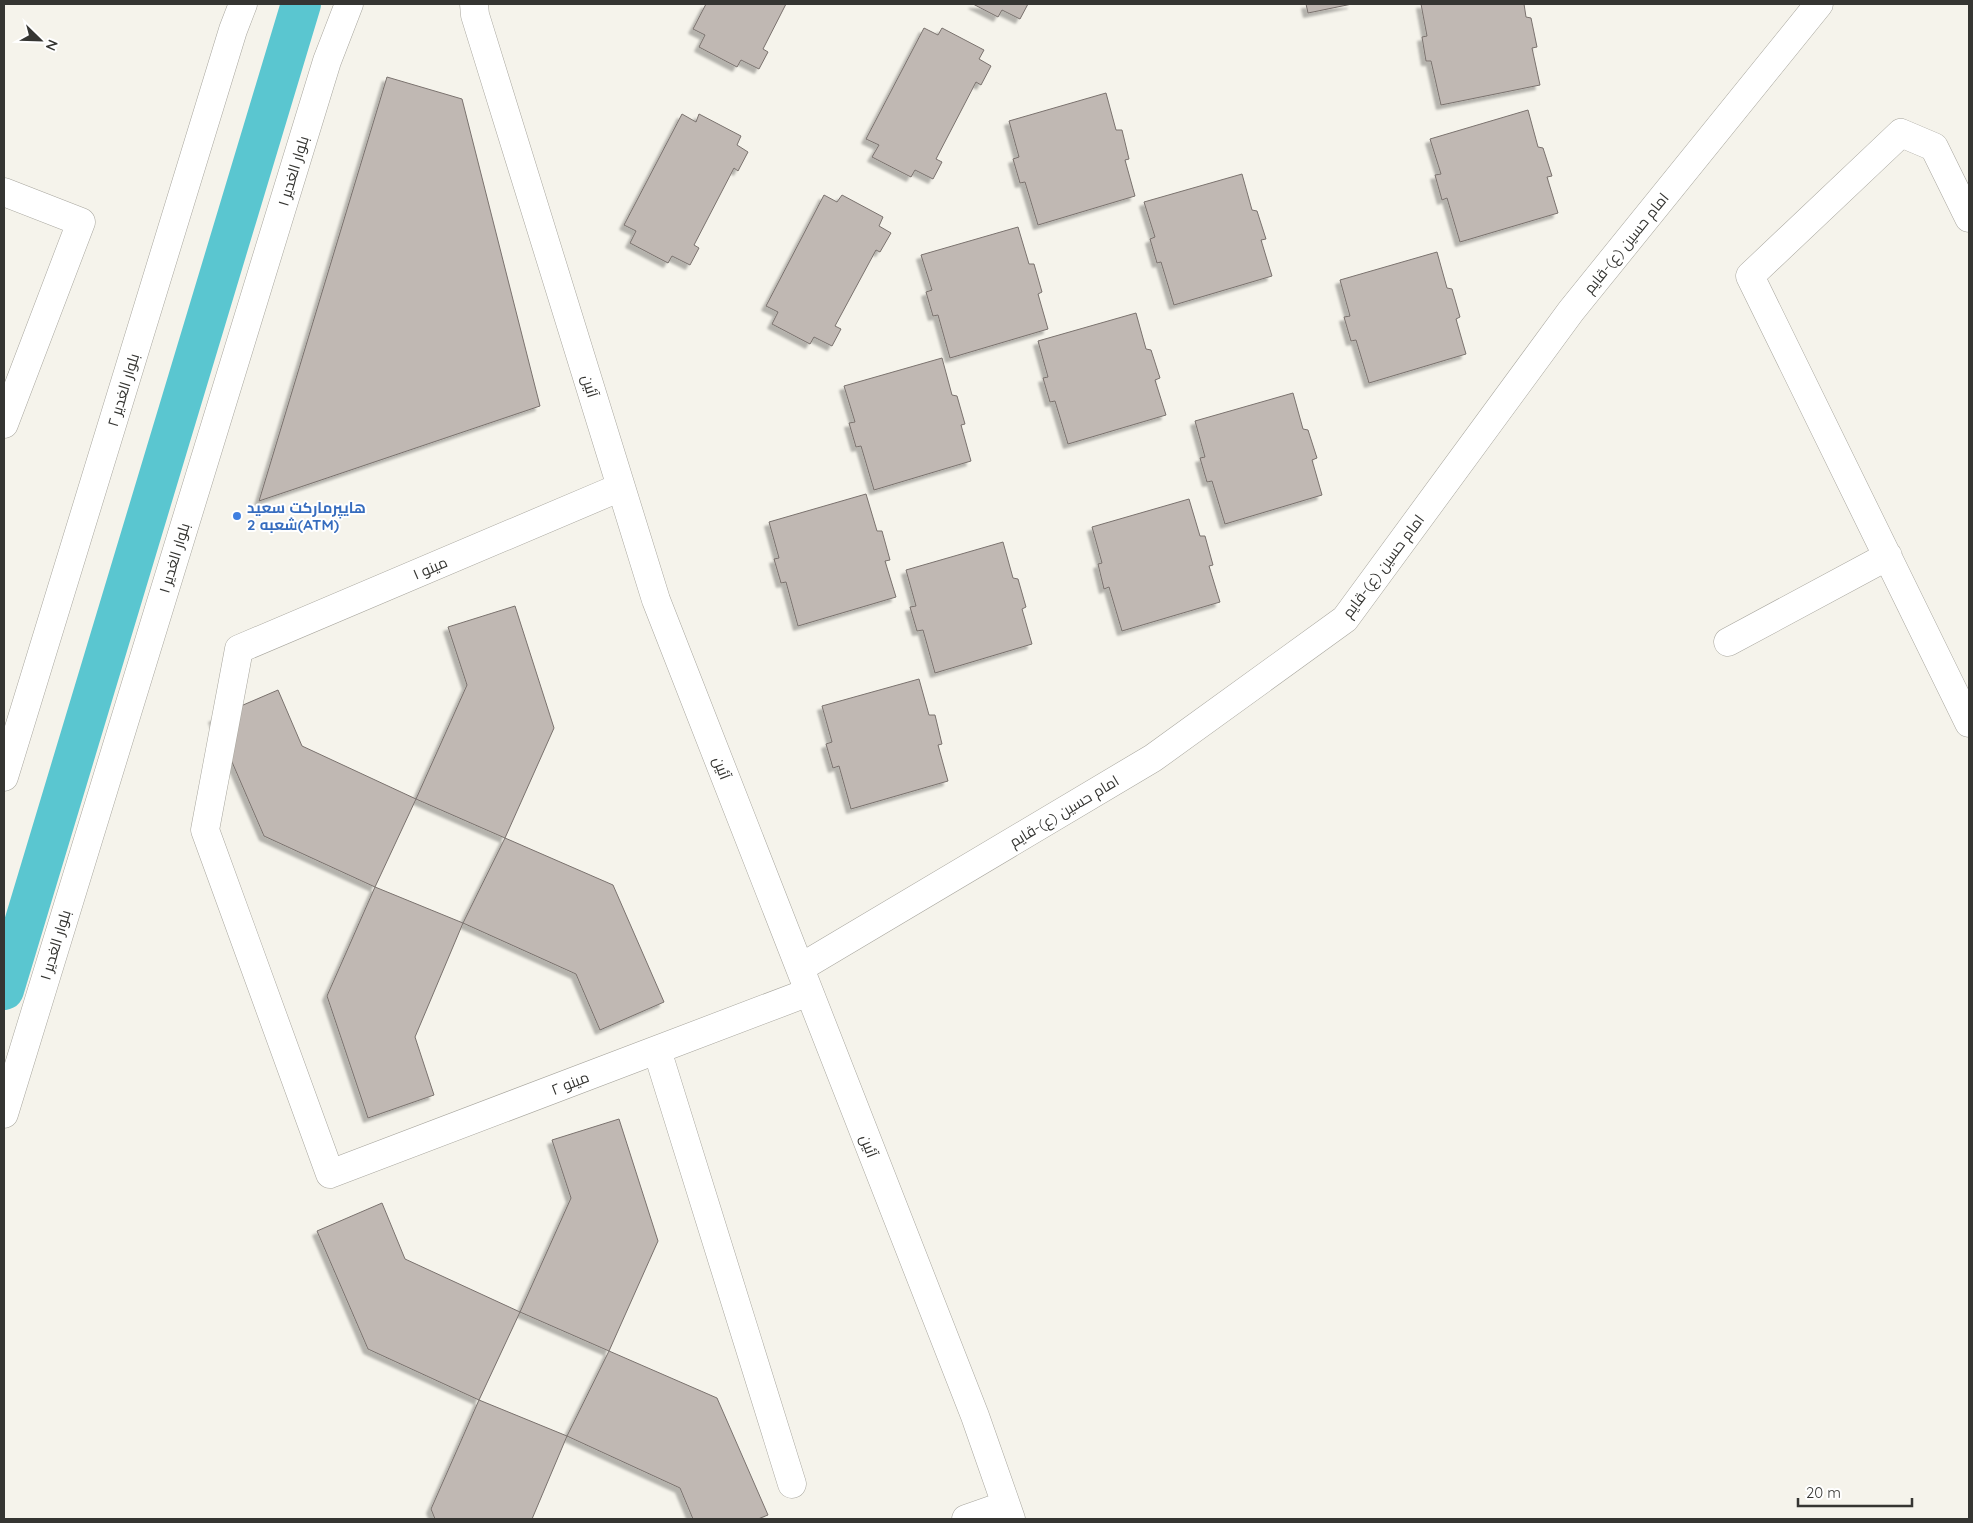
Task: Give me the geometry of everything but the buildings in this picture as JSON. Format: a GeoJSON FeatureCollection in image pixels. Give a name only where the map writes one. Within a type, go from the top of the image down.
{"type":"FeatureCollection","features":[{"type":"Feature","properties":{"kind":"street","name":"بلوار الغدیر ۲"},"geometry":{"type":"LineString","coordinates":[[4,778],[243,4]]}},
{"type":"Feature","properties":{"kind":"street","name":"بلوار الغدیر ۱"},"geometry":{"type":"LineString","coordinates":[[4,1114],[327,62],[349,4]]}},
{"type":"Feature","properties":{"kind":"street","name":"آئین"},"geometry":{"type":"LineString","coordinates":[[474,4],[478,24],[656,600],[975,1416],[1008,1512]]}},
{"type":"Feature","properties":{"kind":"street","name":"امام حسین (ع)-قایم"},"geometry":{"type":"LineString","coordinates":[[805,980],[1153,758],[1345,619],[1571,311],[1819,4]]}},
{"type":"Feature","properties":{"kind":"street"},"geometry":{"type":"LineString","coordinates":[[1969,218],[1934,146],[1902,133],[1750,276],[1969,723]]}},
{"type":"Feature","properties":{"kind":"street"},"geometry":{"type":"LineString","coordinates":[[4,192],[81,222],[4,424]]}},
{"type":"Feature","properties":{"kind":"street","name":"مینو ۱"},"geometry":{"type":"LineString","coordinates":[[330,1174],[205,830],[239,649],[621,487]]}},
{"type":"Feature","properties":{"kind":"street"},"geometry":{"type":"LineString","coordinates":[[1728,642],[1888,556]]}},
{"type":"Feature","properties":{"kind":"street","name":"مینو ۲"},"geometry":{"type":"LineString","coordinates":[[330,1174],[657,1050],[805,980]]}},
{"type":"Feature","properties":{"kind":"street"},"geometry":{"type":"LineString","coordinates":[[657,1050],[792,1484]]}},
{"type":"Feature","properties":{"kind":"street"},"geometry":{"type":"LineString","coordinates":[[966,1519],[1008,1512]]}},
{"type":"Feature","properties":{"kind":"waterway"},"geometry":{"type":"LineString","coordinates":[[4,990],[301,4]]}},
{"type":"Feature","properties":{"kind":"place","name":"هایپرمارکت سعید شعبه 2(ATM)"},"geometry":{"type":"Point","coordinates":[237,516]}}]}
